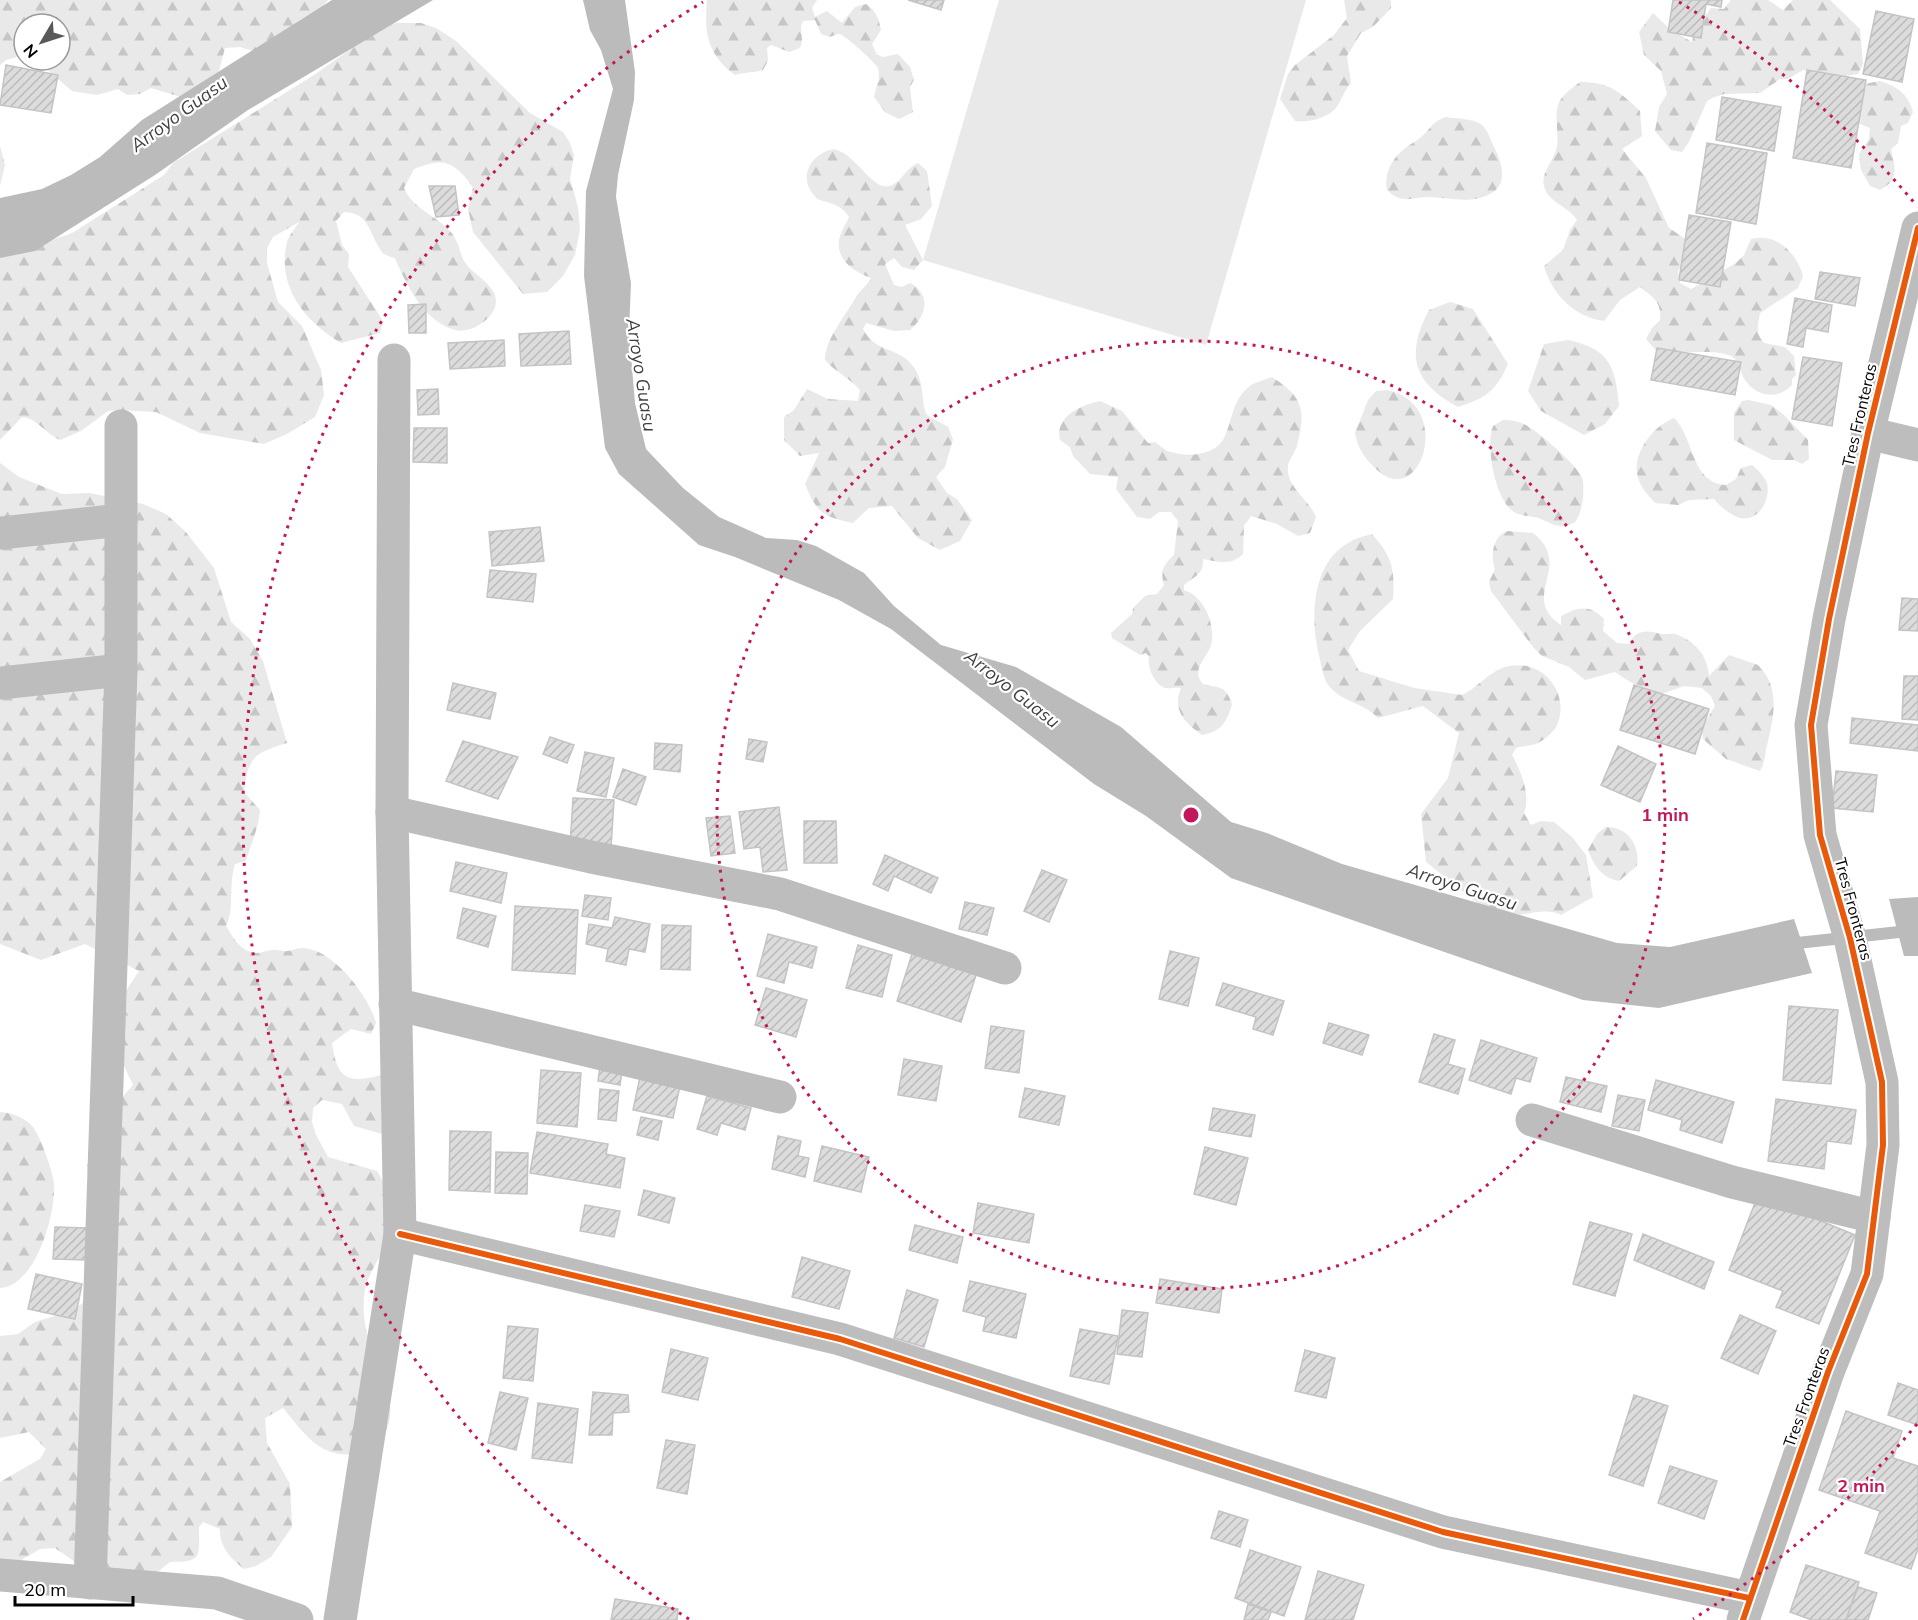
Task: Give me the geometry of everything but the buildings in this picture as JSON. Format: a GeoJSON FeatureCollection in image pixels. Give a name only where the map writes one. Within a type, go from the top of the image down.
{"type":"FeatureCollection","features":[{"type":"Feature","properties":{"kind":"street","name":"Tres Fronteras"},"geometry":{"type":"LineString","coordinates":[[1746,1609],[1828,1372],[1867,1274],[1883,1145],[1882,1082],[1850,938],[1820,835],[1810,725],[1829,619],[1868,433],[1918,228]]}},
{"type":"Feature","properties":{"kind":"street"},"geometry":{"type":"LineString","coordinates":[[340,1620],[400,1234],[392,812],[394,360]]}},
{"type":"Feature","properties":{"kind":"street"},"geometry":{"type":"LineString","coordinates":[[90,1582],[121,670],[122,426]]}},
{"type":"Feature","properties":{"kind":"street"},"geometry":{"type":"LineString","coordinates":[[1868,433],[1918,445]]}},
{"type":"Feature","properties":{"kind":"street"},"geometry":{"type":"LineString","coordinates":[[0,532],[121,520]]}},
{"type":"Feature","properties":{"kind":"street"},"geometry":{"type":"LineString","coordinates":[[0,683],[121,670]]}},
{"type":"Feature","properties":{"kind":"street"},"geometry":{"type":"LineString","coordinates":[[392,812],[591,857],[780,894],[1005,968]]}},
{"type":"Feature","properties":{"kind":"street"},"geometry":{"type":"LineString","coordinates":[[395,1004],[780,1097]]}},
{"type":"Feature","properties":{"kind":"street"},"geometry":{"type":"LineString","coordinates":[[1532,1120],[1732,1182],[1874,1217]]}},
{"type":"Feature","properties":{"kind":"street"},"geometry":{"type":"LineString","coordinates":[[400,1234],[840,1339],[1443,1532],[1746,1609]]}},
{"type":"Feature","properties":{"kind":"street"},"geometry":{"type":"LineString","coordinates":[[0,1575],[217,1593],[297,1620]]}},
{"type":"Feature","properties":{"kind":"green space"},"geometry":{"type":"Polygon","coordinates":[[[0,0],[328,0],[321,8],[298,21],[263,54],[240,47],[225,48],[219,71],[181,97],[151,88],[140,94],[127,95],[118,89],[97,95],[72,91],[50,72],[72,72],[72,12],[12,12],[12,58],[0,65],[0,0]]]}},
{"type":"Feature","properties":{"kind":"green space"},"geometry":{"type":"Polygon","coordinates":[[[707,0],[817,0],[812,8],[815,17],[827,11],[842,23],[855,7],[866,4],[875,12],[881,30],[872,44],[877,55],[883,57],[898,54],[910,67],[914,80],[910,87],[913,112],[899,119],[885,112],[874,97],[879,75],[876,65],[842,35],[830,37],[821,34],[815,20],[803,21],[800,48],[789,52],[771,45],[767,48],[768,61],[763,70],[735,75],[718,59],[709,42],[706,23],[707,0]]]}},
{"type":"Feature","properties":{"kind":"green space"},"geometry":{"type":"Polygon","coordinates":[[[999,0],[1306,0],[1206,345],[923,260],[999,0]]]}},
{"type":"Feature","properties":{"kind":"green space"},"geometry":{"type":"Polygon","coordinates":[[[1344,0],[1391,0],[1391,8],[1373,27],[1361,33],[1347,56],[1351,83],[1336,108],[1328,115],[1317,119],[1295,121],[1280,99],[1288,74],[1295,65],[1334,35],[1347,18],[1344,0]]]}},
{"type":"Feature","properties":{"kind":"green space"},"geometry":{"type":"Polygon","coordinates":[[[1731,0],[1768,0],[1783,10],[1793,0],[1830,0],[1860,29],[1863,64],[1858,74],[1819,80],[1812,70],[1803,70],[1788,79],[1780,79],[1760,93],[1724,94],[1712,98],[1707,101],[1689,142],[1682,152],[1671,150],[1655,131],[1659,107],[1667,94],[1661,71],[1644,55],[1639,32],[1653,13],[1670,29],[1692,42],[1693,36],[1703,30],[1704,18],[1711,8],[1724,9],[1731,0]]]}},
{"type":"Feature","properties":{"kind":"green space"},"geometry":{"type":"Polygon","coordinates":[[[396,23],[421,23],[436,28],[456,41],[530,113],[563,132],[574,155],[570,179],[578,207],[580,230],[575,255],[563,276],[547,292],[523,294],[473,232],[468,209],[473,187],[460,172],[448,164],[425,165],[414,169],[404,188],[418,206],[450,231],[457,241],[466,264],[494,293],[495,308],[491,315],[478,326],[462,331],[455,330],[435,319],[411,291],[395,258],[382,252],[360,216],[344,212],[336,221],[342,245],[349,254],[348,267],[383,321],[380,333],[341,343],[316,325],[296,301],[290,288],[285,258],[287,242],[299,222],[273,237],[267,248],[267,263],[278,302],[302,326],[321,370],[324,395],[315,417],[287,434],[264,444],[200,433],[156,412],[120,410],[108,411],[81,431],[60,440],[33,421],[22,417],[0,440],[0,247],[49,241],[72,233],[164,175],[173,163],[317,73],[373,33],[396,23]]]}},
{"type":"Feature","properties":{"kind":"green space"},"geometry":{"type":"Polygon","coordinates":[[[1880,81],[1901,92],[1908,100],[1913,112],[1908,123],[1901,126],[1898,143],[1891,149],[1895,172],[1891,182],[1880,190],[1870,186],[1861,170],[1859,154],[1869,139],[1870,128],[1860,124],[1854,117],[1864,84],[1880,81]]]}},
{"type":"Feature","properties":{"kind":"green space"},"geometry":{"type":"Polygon","coordinates":[[[1580,82],[1590,82],[1613,89],[1640,111],[1642,136],[1622,149],[1646,178],[1669,228],[1684,238],[1688,249],[1685,261],[1678,271],[1680,283],[1691,289],[1736,263],[1744,255],[1751,239],[1769,239],[1791,252],[1803,276],[1798,288],[1760,313],[1758,325],[1759,336],[1764,343],[1785,347],[1794,356],[1796,375],[1787,390],[1768,394],[1755,390],[1743,377],[1735,359],[1721,353],[1659,354],[1646,339],[1660,320],[1660,309],[1653,297],[1640,287],[1620,300],[1604,321],[1583,315],[1559,295],[1544,266],[1563,250],[1570,230],[1577,220],[1547,194],[1543,179],[1556,151],[1559,101],[1580,82]]]}},
{"type":"Feature","properties":{"kind":"green space"},"geometry":{"type":"Polygon","coordinates":[[[1446,117],[1474,121],[1484,127],[1501,164],[1502,178],[1496,190],[1483,197],[1468,200],[1430,197],[1403,199],[1392,195],[1387,190],[1386,182],[1393,161],[1437,121],[1446,117]]]}},
{"type":"Feature","properties":{"kind":"green space"},"geometry":{"type":"Polygon","coordinates":[[[0,146],[5,165],[0,186],[0,146]]]}},
{"type":"Feature","properties":{"kind":"green space"},"geometry":{"type":"Polygon","coordinates":[[[834,149],[850,158],[871,179],[885,186],[896,183],[918,163],[927,171],[932,206],[921,219],[905,225],[923,260],[914,270],[902,267],[894,258],[885,264],[894,285],[902,287],[910,283],[922,293],[923,312],[910,330],[894,331],[866,323],[863,329],[874,342],[900,355],[912,365],[919,378],[927,415],[948,427],[953,439],[945,467],[936,477],[947,493],[957,499],[972,520],[960,541],[940,550],[918,538],[892,506],[869,508],[853,523],[822,512],[813,501],[805,484],[819,453],[800,456],[784,440],[784,417],[794,410],[807,389],[828,399],[858,401],[860,390],[825,360],[828,344],[837,327],[871,278],[853,269],[840,254],[840,237],[849,217],[840,207],[819,200],[808,185],[808,170],[812,163],[817,157],[834,149]]]}},
{"type":"Feature","properties":{"kind":"green space"},"geometry":{"type":"Polygon","coordinates":[[[1450,302],[1473,309],[1508,364],[1499,381],[1489,392],[1483,397],[1458,407],[1443,398],[1423,378],[1416,354],[1417,341],[1429,310],[1450,302]]]}},
{"type":"Feature","properties":{"kind":"green space"},"geometry":{"type":"Polygon","coordinates":[[[1568,340],[1593,348],[1602,354],[1608,361],[1615,380],[1619,406],[1605,424],[1584,435],[1541,411],[1528,391],[1544,344],[1568,340]]]}},
{"type":"Feature","properties":{"kind":"green space"},"geometry":{"type":"Polygon","coordinates":[[[1272,377],[1290,391],[1300,405],[1300,433],[1297,446],[1288,464],[1288,474],[1294,487],[1316,517],[1310,533],[1298,536],[1277,524],[1251,516],[1244,526],[1243,554],[1229,562],[1203,559],[1200,571],[1184,585],[1184,590],[1202,603],[1211,625],[1212,641],[1199,668],[1199,678],[1203,684],[1224,690],[1232,704],[1228,716],[1219,729],[1202,735],[1181,715],[1178,703],[1181,688],[1161,686],[1152,675],[1149,657],[1146,653],[1140,655],[1112,638],[1111,633],[1132,614],[1133,608],[1145,596],[1157,594],[1164,585],[1162,576],[1165,565],[1174,555],[1178,521],[1171,512],[1159,512],[1150,519],[1137,517],[1116,489],[1118,477],[1090,474],[1073,456],[1070,447],[1060,440],[1059,432],[1061,424],[1071,413],[1085,405],[1100,401],[1122,411],[1148,443],[1155,442],[1177,454],[1199,454],[1213,449],[1223,440],[1236,404],[1244,392],[1252,385],[1272,377]]]}},
{"type":"Feature","properties":{"kind":"green space"},"geometry":{"type":"Polygon","coordinates":[[[1387,390],[1408,399],[1421,415],[1425,433],[1424,452],[1417,467],[1406,477],[1391,478],[1375,468],[1362,452],[1355,433],[1368,400],[1376,391],[1387,390]]]}},
{"type":"Feature","properties":{"kind":"green space"},"geometry":{"type":"Polygon","coordinates":[[[1748,400],[1771,405],[1783,414],[1808,440],[1809,459],[1802,464],[1794,460],[1772,460],[1734,440],[1734,413],[1742,401],[1748,400]]]}},
{"type":"Feature","properties":{"kind":"green space"},"geometry":{"type":"Polygon","coordinates":[[[1674,418],[1681,427],[1706,477],[1726,485],[1736,479],[1741,468],[1752,465],[1761,473],[1768,489],[1765,502],[1758,513],[1747,518],[1740,518],[1726,510],[1714,499],[1689,500],[1678,505],[1655,503],[1640,483],[1637,473],[1639,454],[1657,428],[1674,418]]]}},
{"type":"Feature","properties":{"kind":"green space"},"geometry":{"type":"Polygon","coordinates":[[[1503,420],[1526,425],[1558,450],[1575,467],[1583,481],[1583,497],[1580,513],[1575,522],[1558,526],[1538,518],[1517,514],[1507,506],[1493,472],[1490,446],[1493,426],[1503,420]]]}},
{"type":"Feature","properties":{"kind":"green space"},"geometry":{"type":"Polygon","coordinates":[[[0,463],[19,477],[62,494],[90,493],[143,504],[166,514],[185,531],[214,568],[231,622],[250,639],[263,661],[287,743],[260,754],[248,771],[244,792],[260,810],[246,861],[235,864],[229,919],[226,926],[239,945],[251,952],[301,948],[313,950],[325,956],[348,975],[366,1000],[376,1023],[371,1034],[351,1029],[332,1043],[337,1064],[346,1076],[360,1079],[381,1075],[382,1134],[354,1126],[342,1104],[322,1100],[313,1108],[312,1122],[328,1157],[377,1171],[392,1197],[399,1225],[370,1275],[364,1303],[367,1335],[388,1395],[389,1423],[383,1435],[362,1452],[343,1454],[332,1452],[314,1442],[283,1408],[265,1418],[267,1443],[290,1484],[292,1527],[271,1557],[256,1566],[244,1569],[227,1552],[220,1529],[203,1522],[199,1527],[197,1556],[188,1561],[170,1562],[155,1574],[78,1564],[55,1548],[40,1549],[18,1562],[0,1565],[0,1482],[40,1459],[46,1449],[29,1432],[0,1438],[0,1336],[18,1334],[35,1322],[80,1305],[98,1290],[87,1166],[102,1120],[133,1085],[119,1055],[114,1009],[139,971],[85,944],[41,960],[0,944],[0,463]]]}},
{"type":"Feature","properties":{"kind":"green space"},"geometry":{"type":"Polygon","coordinates":[[[1508,531],[1533,533],[1544,545],[1549,557],[1549,569],[1544,603],[1549,614],[1561,625],[1561,616],[1578,609],[1589,609],[1604,619],[1603,631],[1617,643],[1629,644],[1638,633],[1647,631],[1675,634],[1688,640],[1703,656],[1709,676],[1729,655],[1758,665],[1766,674],[1770,684],[1774,705],[1760,771],[1726,759],[1703,739],[1702,727],[1715,706],[1711,696],[1702,688],[1684,686],[1662,694],[1630,682],[1615,672],[1585,680],[1569,667],[1542,656],[1491,591],[1489,582],[1495,569],[1494,547],[1499,537],[1508,531]]]}},
{"type":"Feature","properties":{"kind":"green space"},"geometry":{"type":"Polygon","coordinates":[[[1372,534],[1391,564],[1393,599],[1360,631],[1348,650],[1359,671],[1414,688],[1462,695],[1502,668],[1526,666],[1540,671],[1558,693],[1561,707],[1559,720],[1551,733],[1538,743],[1516,748],[1512,755],[1524,783],[1526,806],[1524,813],[1531,825],[1541,821],[1554,822],[1572,837],[1586,855],[1593,897],[1561,915],[1540,912],[1502,915],[1494,912],[1474,900],[1426,862],[1421,814],[1448,778],[1459,733],[1423,706],[1378,718],[1340,696],[1327,683],[1316,641],[1316,593],[1327,563],[1337,551],[1352,541],[1372,534]]]}},
{"type":"Feature","properties":{"kind":"green space"},"geometry":{"type":"Polygon","coordinates":[[[1606,827],[1621,830],[1631,839],[1637,851],[1637,866],[1619,881],[1599,870],[1588,850],[1597,834],[1606,827]]]}},
{"type":"Feature","properties":{"kind":"green space"},"geometry":{"type":"Polygon","coordinates":[[[0,1112],[18,1116],[33,1127],[46,1154],[54,1184],[54,1197],[47,1229],[33,1262],[24,1275],[13,1284],[0,1288],[0,1112]]]}},
{"type":"Feature","properties":{"kind":"water"},"geometry":{"type":"Polygon","coordinates":[[[332,0],[433,0],[248,110],[155,175],[35,251],[0,258],[0,198],[42,189],[71,175],[100,157],[142,120],[332,0]]]}},
{"type":"Feature","properties":{"kind":"water"},"geometry":{"type":"Polygon","coordinates":[[[583,0],[625,0],[635,72],[634,100],[618,175],[616,197],[631,283],[629,332],[635,403],[646,449],[683,488],[719,517],[766,538],[797,540],[816,546],[864,573],[894,606],[941,645],[1016,667],[1121,727],[1231,822],[1267,833],[1342,864],[1617,943],[1670,947],[1794,919],[1812,973],[1659,1008],[1583,1000],[1231,878],[1146,816],[1094,784],[891,629],[839,600],[735,557],[699,545],[619,474],[605,448],[584,276],[586,191],[613,89],[601,50],[590,30],[583,0]]]}},
{"type":"Feature","properties":{"kind":"water"},"geometry":{"type":"Polygon","coordinates":[[[1918,897],[1918,956],[1904,956],[1889,899],[1918,897]]]}},
{"type":"Feature","properties":{"kind":"waterway","name":"Arroyo Guasu"},"geometry":{"type":"LineString","coordinates":[[1788,944],[1918,930]]}},
{"type":"Feature","properties":{"kind":"cycle path"},"geometry":{"type":"LineString","coordinates":[[1743,1620],[1828,1372],[1867,1274],[1883,1145],[1882,1082],[1850,938],[1820,835],[1811,725],[1829,619],[1868,433],[1918,228]]}},
{"type":"Feature","properties":{"kind":"cycle path"},"geometry":{"type":"LineString","coordinates":[[400,1234],[840,1339],[1443,1532],[1749,1598]]}}]}
